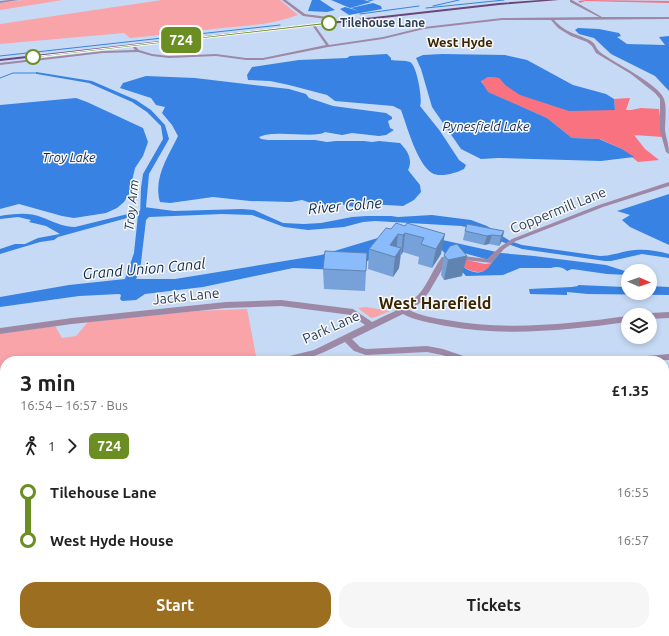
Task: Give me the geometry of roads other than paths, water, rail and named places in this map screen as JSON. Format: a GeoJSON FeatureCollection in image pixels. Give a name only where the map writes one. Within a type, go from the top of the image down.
{"type":"FeatureCollection","features":[{"type":"Feature","properties":{"kind":"main road"},"geometry":{"type":"LineString","coordinates":[[0,60],[135,48],[314,25],[499,4],[557,0]]}},
{"type":"Feature","properties":{"kind":"main road"},"geometry":{"type":"LineString","coordinates":[[561,0],[574,1]]}},
{"type":"Feature","properties":{"kind":"street"},"geometry":{"type":"LineString","coordinates":[[0,2],[16,0]]}},
{"type":"Feature","properties":{"kind":"street"},"geometry":{"type":"LineString","coordinates":[[284,0],[304,15],[327,18],[332,23]]}},
{"type":"Feature","properties":{"kind":"street"},"geometry":{"type":"LineString","coordinates":[[574,1],[603,19]]}},
{"type":"Feature","properties":{"kind":"street"},"geometry":{"type":"LineString","coordinates":[[0,64],[103,52],[128,51],[135,48],[152,55],[169,57],[216,55],[246,59],[264,59],[328,46],[383,38],[424,28],[506,18],[669,18]]}},
{"type":"Feature","properties":{"kind":"street"},"geometry":{"type":"LineString","coordinates":[[552,19],[558,27],[572,35],[588,41],[598,52],[632,73],[657,92],[662,98],[663,131],[669,152]]}},
{"type":"Feature","properties":{"kind":"street"},"geometry":{"type":"LineString","coordinates":[[314,25],[328,46]]}},
{"type":"Feature","properties":{"kind":"street","name":"Coppermill Lane"},"geometry":{"type":"LineString","coordinates":[[440,265],[445,259],[451,258],[489,261],[513,241],[601,206],[669,184]]}},
{"type":"Feature","properties":{"kind":"street","name":"Park Lane"},"geometry":{"type":"LineString","coordinates":[[303,356],[316,353],[403,310],[417,301],[426,290],[440,265]]}},
{"type":"Feature","properties":{"kind":"street","name":"Jacks Lane"},"geometry":{"type":"LineString","coordinates":[[0,331],[72,321],[226,305],[281,303],[353,312],[371,325]]}},
{"type":"Feature","properties":{"kind":"street"},"geometry":{"type":"LineString","coordinates":[[403,310],[413,316],[452,325],[521,331],[571,327],[621,320]]}},
{"type":"Feature","properties":{"kind":"street"},"geometry":{"type":"LineString","coordinates":[[657,316],[669,315]]}},
{"type":"Feature","properties":{"kind":"street"},"geometry":{"type":"LineString","coordinates":[[346,338],[357,349],[366,352],[427,349],[455,356]]}},
{"type":"Feature","properties":{"kind":"water"},"geometry":{"type":"Polygon","coordinates":[[[312,0],[320,0],[335,10],[327,12],[308,11],[312,0]]]}},
{"type":"Feature","properties":{"kind":"water"},"geometry":{"type":"Polygon","coordinates":[[[331,0],[364,0],[371,2],[350,8],[331,0]]]}},
{"type":"Feature","properties":{"kind":"water"},"geometry":{"type":"Polygon","coordinates":[[[373,3],[381,6],[382,9],[349,15],[340,9],[345,7],[359,11],[351,8],[373,3]]]}},
{"type":"Feature","properties":{"kind":"water"},"geometry":{"type":"Polygon","coordinates":[[[578,28],[599,29],[619,33],[621,36],[617,37],[627,44],[665,45],[659,37],[669,36],[669,91],[655,76],[611,54],[594,38],[579,34],[575,30],[578,28]]]}},
{"type":"Feature","properties":{"kind":"water"},"geometry":{"type":"Polygon","coordinates":[[[387,54],[391,60],[408,61],[413,65],[419,83],[421,97],[420,106],[440,131],[459,160],[466,165],[464,169],[444,175],[432,173],[422,162],[417,153],[401,110],[393,106],[335,101],[327,95],[289,85],[270,81],[248,80],[247,75],[252,67],[299,60],[347,58],[350,56],[387,54]]]}},
{"type":"Feature","properties":{"kind":"water","name":"Pynesfield Lake"},"geometry":{"type":"Polygon","coordinates":[[[423,55],[505,55],[527,60],[573,85],[606,94],[614,99],[615,110],[569,111],[520,95],[505,85],[499,78],[488,77],[481,81],[488,92],[547,118],[572,138],[599,139],[622,149],[634,157],[601,161],[498,158],[481,159],[461,149],[432,107],[421,69],[416,58],[423,55]]]}},
{"type":"Feature","properties":{"kind":"water"},"geometry":{"type":"Polygon","coordinates":[[[146,76],[195,78],[289,89],[306,94],[309,98],[333,106],[386,113],[392,117],[392,119],[388,121],[390,128],[394,130],[386,135],[379,136],[352,133],[342,135],[325,132],[313,135],[275,134],[259,137],[261,139],[268,140],[315,140],[327,142],[379,141],[400,143],[410,159],[408,170],[420,185],[421,192],[414,200],[403,206],[370,204],[354,207],[339,204],[329,209],[302,200],[291,202],[250,201],[213,197],[170,203],[160,202],[158,185],[160,176],[178,136],[172,125],[162,113],[165,107],[156,105],[151,98],[120,88],[123,83],[146,76]]]}},
{"type":"Feature","properties":{"kind":"water","name":"Troy Lake"},"geometry":{"type":"Polygon","coordinates":[[[76,98],[143,128],[148,142],[143,156],[135,168],[129,194],[124,202],[117,208],[106,213],[74,218],[19,204],[0,209],[0,105],[76,98]]]}},
{"type":"Feature","properties":{"kind":"water"},"geometry":{"type":"Polygon","coordinates":[[[669,194],[669,245],[630,227],[622,220],[630,215],[617,211],[669,194]]]}},
{"type":"Feature","properties":{"kind":"water"},"geometry":{"type":"Polygon","coordinates":[[[144,207],[174,211],[254,210],[283,223],[304,224],[366,216],[398,217],[432,215],[471,220],[487,226],[510,241],[522,245],[600,256],[648,250],[669,254],[669,258],[642,254],[605,261],[522,249],[487,238],[471,228],[461,226],[375,221],[363,222],[344,227],[308,230],[284,227],[252,215],[222,214],[149,217],[146,220],[140,271],[136,279],[175,279],[321,255],[391,234],[411,233],[501,253],[606,265],[621,270],[621,275],[572,269],[567,271],[557,267],[520,268],[503,275],[466,276],[439,247],[374,256],[360,267],[340,270],[293,268],[203,287],[145,294],[136,300],[122,301],[120,299],[121,295],[119,294],[79,296],[0,307],[0,297],[69,285],[125,279],[134,253],[138,215],[58,237],[54,240],[40,242],[0,254],[0,249],[15,244],[25,244],[38,238],[60,234],[46,226],[29,222],[31,220],[18,217],[0,219],[0,216],[31,214],[62,225],[75,227],[140,211],[144,207]],[[460,252],[460,265],[469,270],[474,272],[482,272],[490,266],[493,261],[460,252]]]}},
{"type":"Feature","properties":{"kind":"water"},"geometry":{"type":"Polygon","coordinates":[[[657,286],[669,287],[669,295],[657,295],[657,286]]]}},
{"type":"Feature","properties":{"kind":"water"},"geometry":{"type":"Polygon","coordinates":[[[572,287],[621,287],[621,294],[567,292],[567,295],[530,294],[529,289],[572,287]]]}},
{"type":"Feature","properties":{"kind":"waterway"},"geometry":{"type":"LineString","coordinates":[[368,1],[373,0]]}},
{"type":"Feature","properties":{"kind":"waterway"},"geometry":{"type":"LineString","coordinates":[[433,6],[459,0]]}},
{"type":"Feature","properties":{"kind":"waterway"},"geometry":{"type":"LineString","coordinates":[[426,8],[504,0]]}},
{"type":"Feature","properties":{"kind":"waterway"},"geometry":{"type":"LineString","coordinates":[[360,14],[419,6]]}},
{"type":"Feature","properties":{"kind":"waterway"},"geometry":{"type":"LineString","coordinates":[[0,56],[280,25]]}},
{"type":"Feature","properties":{"kind":"waterway"},"geometry":{"type":"LineString","coordinates":[[0,78],[13,73],[37,73]]}},
{"type":"Feature","properties":{"kind":"waterway","name":"Troy Arm"},"geometry":{"type":"LineString","coordinates":[[37,73],[90,82],[134,101],[149,111],[163,126],[166,139],[146,174],[143,217]]}},
{"type":"Feature","properties":{"kind":"place","name":"Tilehouse Lane"},"geometry":{"type":"Point","coordinates":[329,23]}},
{"type":"Feature","properties":{"kind":"district","name":"West Hyde"},"geometry":{"type":"Point","coordinates":[460,42]}},
{"type":"Feature","properties":{"kind":"district","name":"West Harefield"},"geometry":{"type":"Point","coordinates":[435,303]}},
{"type":"Feature","properties":{"kind":"water label","name":"River Colne"},"geometry":{"type":"Point","coordinates":[345,206]}},
{"type":"Feature","properties":{"kind":"water label","name":"Grand Union Canal"},"geometry":{"type":"Point","coordinates":[144,269]}}]}
